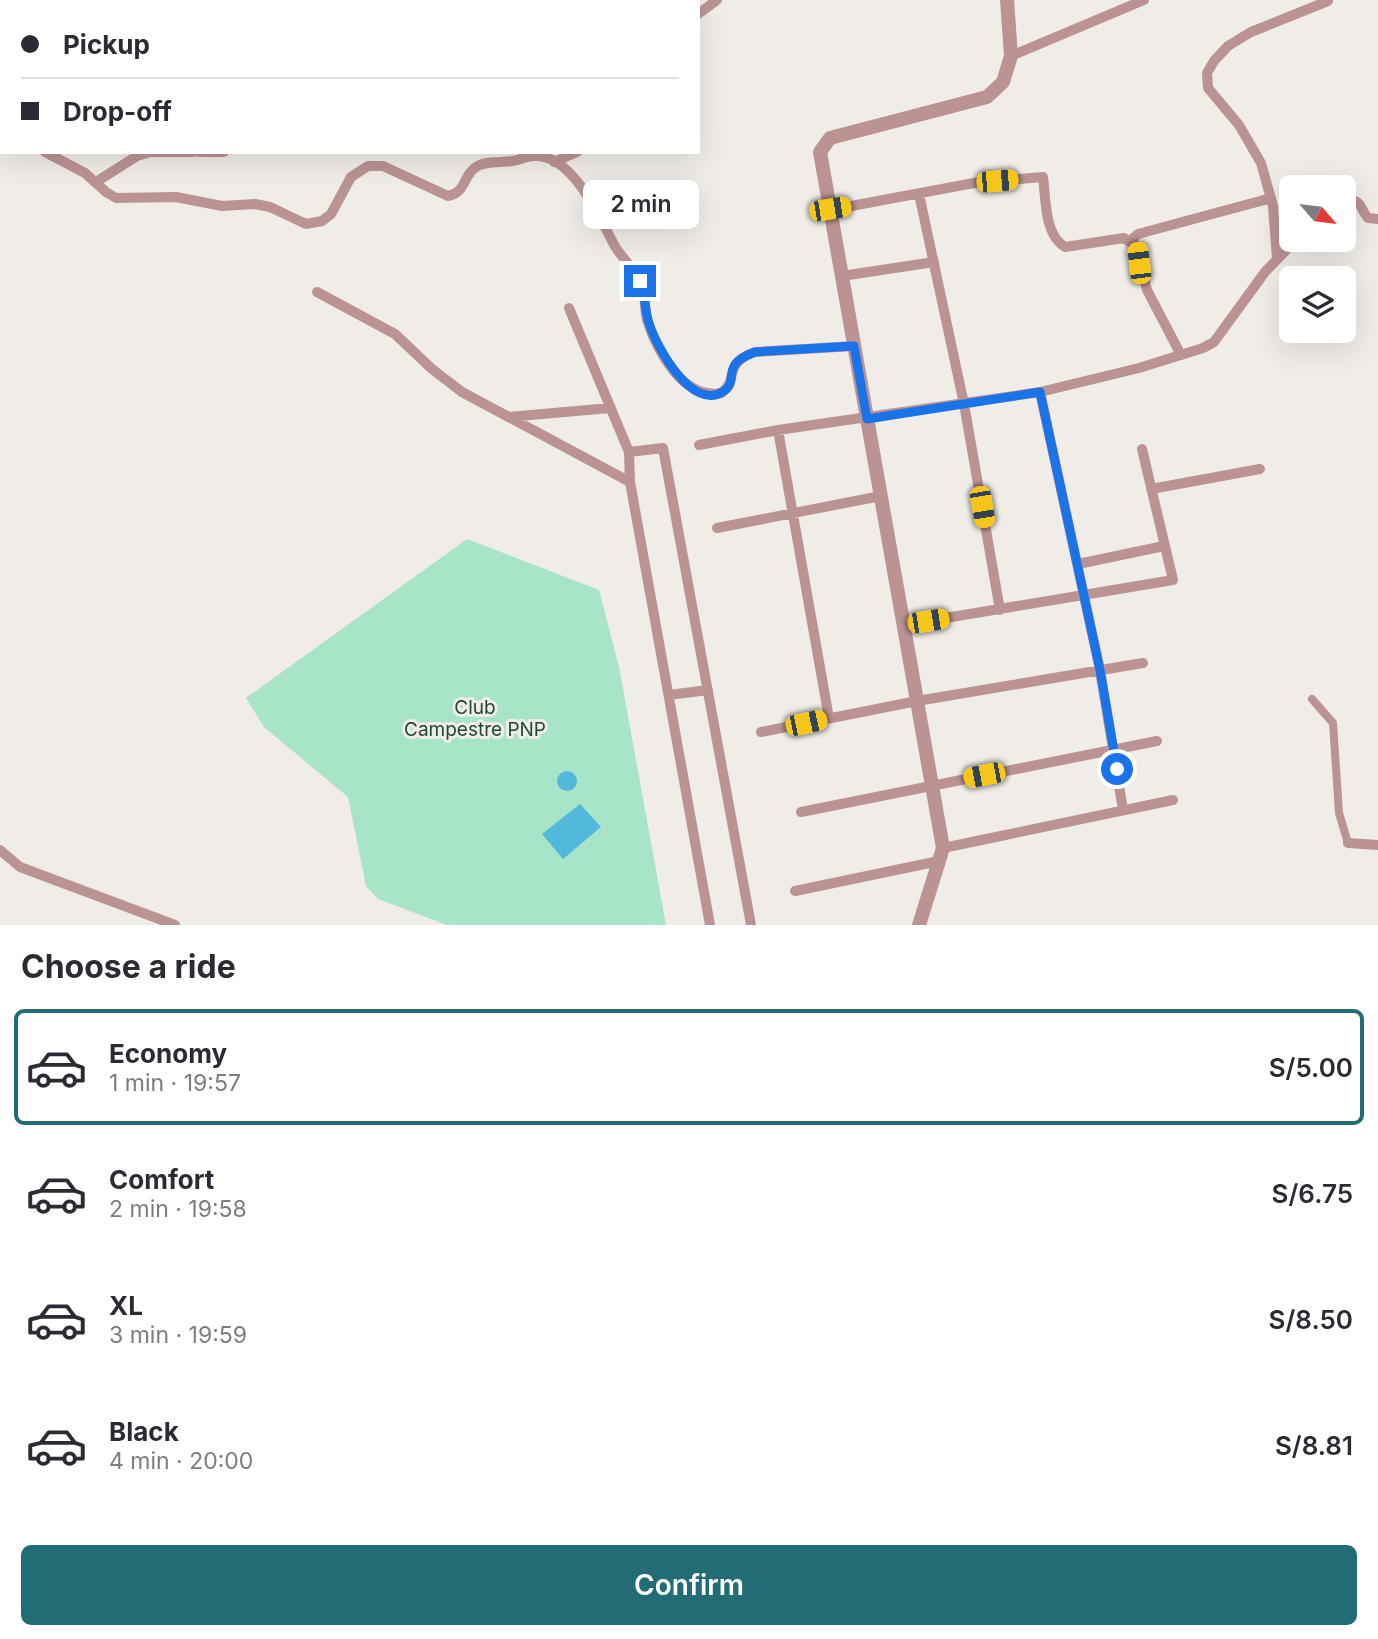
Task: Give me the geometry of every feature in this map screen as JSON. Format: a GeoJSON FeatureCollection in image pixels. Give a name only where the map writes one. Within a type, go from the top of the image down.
{"type":"FeatureCollection","features":[{"type":"Feature","properties":{"kind":"street"},"geometry":{"type":"LineString","coordinates":[[700,13],[717,0]]}},
{"type":"Feature","properties":{"kind":"street"},"geometry":{"type":"LineString","coordinates":[[919,925],[941,855],[932,785],[820,152],[830,138],[987,97],[1003,82],[1011,56],[1007,0]]}},
{"type":"Feature","properties":{"kind":"street"},"geometry":{"type":"LineString","coordinates":[[1011,56],[1144,0]]}},
{"type":"Feature","properties":{"kind":"street"},"geometry":{"type":"LineString","coordinates":[[1277,259],[1271,198],[1261,163],[1239,125],[1208,88],[1207,73],[1228,46],[1251,32],[1328,1]]}},
{"type":"Feature","properties":{"kind":"street"},"geometry":{"type":"LineString","coordinates":[[49,154],[85,173],[117,198],[176,197],[222,206],[255,204],[270,207],[301,222],[312,224],[331,214],[351,177],[368,166],[383,166],[448,196],[461,190],[471,171],[481,164],[534,156],[554,162],[569,173],[586,193],[643,288],[644,307],[651,330],[678,377],[689,387],[703,393],[721,393],[730,383],[732,369],[737,361],[755,352],[854,346]]}},
{"type":"Feature","properties":{"kind":"street"},"geometry":{"type":"LineString","coordinates":[[96,182],[127,161],[143,154]]}},
{"type":"Feature","properties":{"kind":"street"},"geometry":{"type":"LineString","coordinates":[[554,162],[572,154]]}},
{"type":"Feature","properties":{"kind":"street"},"geometry":{"type":"LineString","coordinates":[[830,209],[974,183],[1043,177],[1051,231],[1060,244],[1065,247],[1124,238],[1131,240],[1137,249],[1147,290],[1181,355]]}},
{"type":"Feature","properties":{"kind":"street"},"geometry":{"type":"LineString","coordinates":[[919,194],[964,404],[1000,610]]}},
{"type":"Feature","properties":{"kind":"street"},"geometry":{"type":"LineString","coordinates":[[1131,240],[1138,234],[1271,198]]}},
{"type":"Feature","properties":{"kind":"street"},"geometry":{"type":"LineString","coordinates":[[1356,202],[1362,205],[1368,218],[1378,219]]}},
{"type":"Feature","properties":{"kind":"street"},"geometry":{"type":"LineString","coordinates":[[699,445],[778,430],[1040,392],[1139,368],[1203,348],[1214,342],[1249,291],[1284,252]]}},
{"type":"Feature","properties":{"kind":"street"},"geometry":{"type":"LineString","coordinates":[[842,276],[934,262]]}},
{"type":"Feature","properties":{"kind":"street"},"geometry":{"type":"LineString","coordinates":[[317,292],[395,334],[432,369],[462,392],[630,482]]}},
{"type":"Feature","properties":{"kind":"street"},"geometry":{"type":"LineString","coordinates":[[569,309],[629,452],[630,482],[710,925]]}},
{"type":"Feature","properties":{"kind":"street"},"geometry":{"type":"LineString","coordinates":[[1040,392],[1100,670],[1124,810]]}},
{"type":"Feature","properties":{"kind":"street"},"geometry":{"type":"LineString","coordinates":[[508,417],[610,408]]}},
{"type":"Feature","properties":{"kind":"street"},"geometry":{"type":"LineString","coordinates":[[778,430],[829,718]]}},
{"type":"Feature","properties":{"kind":"street"},"geometry":{"type":"LineString","coordinates":[[629,452],[663,448],[751,925]]}},
{"type":"Feature","properties":{"kind":"street"},"geometry":{"type":"LineString","coordinates":[[904,625],[1173,580],[1142,449]]}},
{"type":"Feature","properties":{"kind":"street"},"geometry":{"type":"LineString","coordinates":[[1151,489],[1260,469]]}},
{"type":"Feature","properties":{"kind":"street"},"geometry":{"type":"LineString","coordinates":[[717,528],[881,496]]}},
{"type":"Feature","properties":{"kind":"street"},"geometry":{"type":"LineString","coordinates":[[1078,564],[1164,546]]}},
{"type":"Feature","properties":{"kind":"street"},"geometry":{"type":"LineString","coordinates":[[761,732],[917,701],[1143,663]]}},
{"type":"Feature","properties":{"kind":"street"},"geometry":{"type":"LineString","coordinates":[[669,695],[708,690]]}},
{"type":"Feature","properties":{"kind":"street"},"geometry":{"type":"LineString","coordinates":[[1312,699],[1333,723],[1339,813],[1348,843],[1378,845]]}},
{"type":"Feature","properties":{"kind":"street"},"geometry":{"type":"LineString","coordinates":[[801,812],[1157,741]]}},
{"type":"Feature","properties":{"kind":"street"},"geometry":{"type":"LineString","coordinates":[[794,891],[1172,800]]}},
{"type":"Feature","properties":{"kind":"street"},"geometry":{"type":"LineString","coordinates":[[0,850],[20,867],[176,925]]}},
{"type":"Feature","properties":{"kind":"green space","name":"Club Campestre PNP"},"geometry":{"type":"Polygon","coordinates":[[[467,539],[599,590],[619,667],[666,925],[447,925],[378,899],[366,886],[348,797],[264,727],[246,698],[467,539]]]}},
{"type":"Feature","properties":{"kind":"water"},"geometry":{"type":"Polygon","coordinates":[[[567,771],[574,774],[577,781],[574,788],[567,791],[560,788],[557,781],[560,774],[567,771]]]}},
{"type":"Feature","properties":{"kind":"water"},"geometry":{"type":"Polygon","coordinates":[[[580,804],[601,827],[563,859],[542,834],[580,804]]]}},
{"type":"Feature","properties":{"kind":"route"},"geometry":{"type":"LineString","coordinates":[[640,281],[644,307],[655,339],[678,377],[689,387],[703,393],[716,394],[725,391],[737,361],[755,352],[854,346],[867,419],[1040,392],[1085,596],[1117,769]]}}]}
